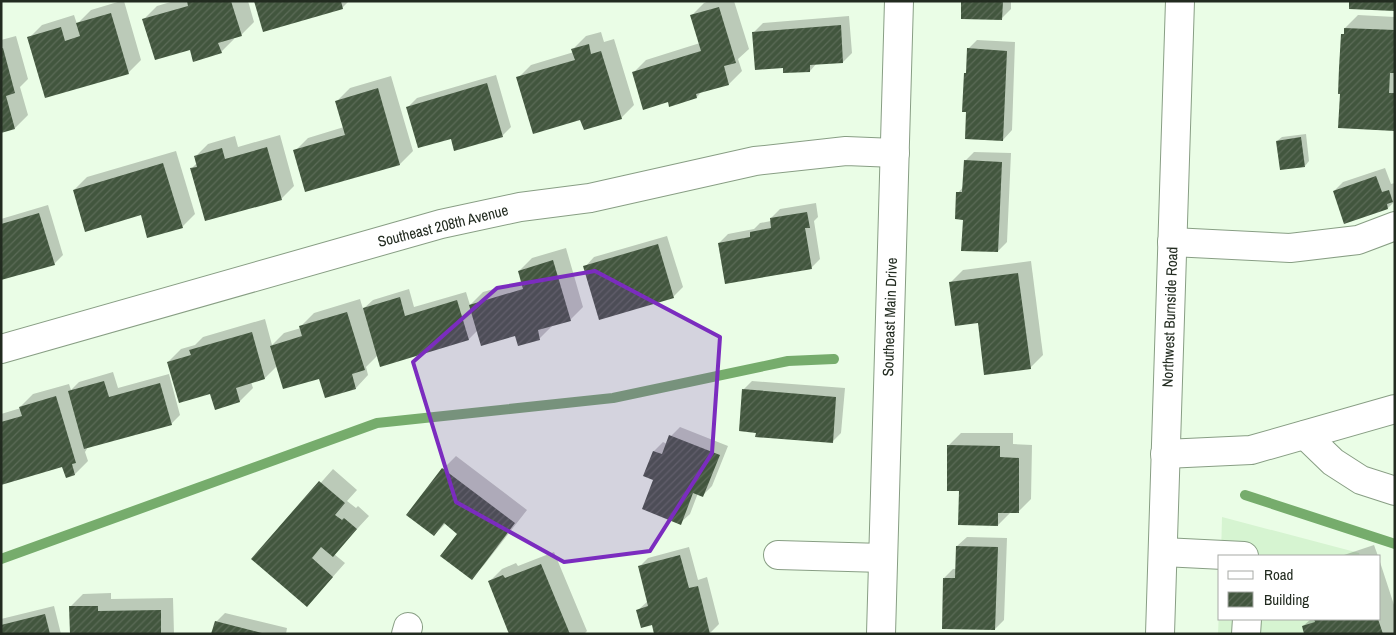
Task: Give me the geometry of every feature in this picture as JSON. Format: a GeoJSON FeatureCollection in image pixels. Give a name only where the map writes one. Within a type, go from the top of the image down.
{"type":"FeatureCollection","features":[{"type":"Feature","properties":{"kind":"street","name":"Southeast Main Drive"},"geometry":{"type":"LineString","coordinates":[[881,634],[899,1]]}},
{"type":"Feature","properties":{"kind":"street","name":"Northwest Burnside Road"},"geometry":{"type":"LineString","coordinates":[[1160,634],[1180,1]]}},
{"type":"Feature","properties":{"kind":"street","name":"Southeast 208th Avenue"},"geometry":{"type":"LineString","coordinates":[[1,349],[432,227],[520,206],[590,198],[755,161],[846,151],[895,153]]}},
{"type":"Feature","properties":{"kind":"street"},"geometry":{"type":"LineString","coordinates":[[1172,242],[1290,248],[1358,240],[1395,226]]}},
{"type":"Feature","properties":{"kind":"street"},"geometry":{"type":"LineString","coordinates":[[1165,454],[1252,450],[1395,409]]}},
{"type":"Feature","properties":{"kind":"street"},"geometry":{"type":"LineString","coordinates":[[1306,435],[1333,462],[1361,480],[1395,491]]}},
{"type":"Feature","properties":{"kind":"street"},"geometry":{"type":"LineString","coordinates":[[1162,552],[1224,555]]}},
{"type":"Feature","properties":{"kind":"street"},"geometry":{"type":"LineString","coordinates":[[778,556],[883,558]]}},
{"type":"Feature","properties":{"kind":"street"},"geometry":{"type":"LineString","coordinates":[[1246,634],[1247,620]]}},
{"type":"Feature","properties":{"kind":"highlighted area"},"geometry":{"type":"Polygon","coordinates":[[[595,271],[720,337],[712,453],[650,551],[564,562],[456,502],[413,362],[497,288],[595,271]]]}},
{"type":"Feature","properties":{"kind":"shaded area"},"geometry":{"type":"Polygon","coordinates":[[[1222,517],[1359,553],[1360,555],[1221,555],[1222,517]]]}},
{"type":"Feature","properties":{"kind":"shaded area"},"geometry":{"type":"Polygon","coordinates":[[[1219,620],[1377,620],[1381,634],[1218,634],[1219,620]]]}},
{"type":"Feature","properties":{"kind":"building"},"geometry":{"type":"Polygon","coordinates":[[[187,1],[231,1],[242,36],[218,43],[222,53],[193,62],[190,50],[155,60],[142,19],[188,6],[187,1]]]}},
{"type":"Feature","properties":{"kind":"building"},"geometry":{"type":"Polygon","coordinates":[[[254,1],[341,1],[343,9],[263,32],[254,1]]]}},
{"type":"Feature","properties":{"kind":"building"},"geometry":{"type":"Polygon","coordinates":[[[961,1],[1003,1],[1002,20],[961,19],[961,1]]]}},
{"type":"Feature","properties":{"kind":"building"},"geometry":{"type":"Polygon","coordinates":[[[1349,1],[1395,1],[1395,11],[1349,9],[1349,1]]]}},
{"type":"Feature","properties":{"kind":"building"},"geometry":{"type":"Polygon","coordinates":[[[719,7],[736,63],[724,66],[729,85],[696,94],[697,98],[669,107],[668,102],[643,110],[632,72],[701,51],[690,15],[719,7]]]}},
{"type":"Feature","properties":{"kind":"building"},"geometry":{"type":"Polygon","coordinates":[[[111,13],[129,74],[45,98],[27,37],[61,27],[65,41],[80,36],[76,23],[111,13]]]}},
{"type":"Feature","properties":{"kind":"building"},"geometry":{"type":"Polygon","coordinates":[[[841,25],[843,63],[810,65],[810,72],[783,73],[783,68],[755,70],[752,32],[841,25]]]}},
{"type":"Feature","properties":{"kind":"building"},"geometry":{"type":"Polygon","coordinates":[[[1344,28],[1395,30],[1395,73],[1390,73],[1389,93],[1395,93],[1395,131],[1338,128],[1341,34],[1344,34],[1344,28]]]}},
{"type":"Feature","properties":{"kind":"building"},"geometry":{"type":"Polygon","coordinates":[[[589,44],[591,54],[601,51],[622,119],[584,130],[580,120],[533,134],[516,77],[575,60],[571,49],[589,44]]]}},
{"type":"Feature","properties":{"kind":"building"},"geometry":{"type":"Polygon","coordinates":[[[3,48],[15,93],[6,96],[15,129],[1,133],[1,49],[3,48]]]}},
{"type":"Feature","properties":{"kind":"building"},"geometry":{"type":"Polygon","coordinates":[[[967,48],[1007,51],[1003,141],[965,139],[966,112],[962,112],[967,48]]]}},
{"type":"Feature","properties":{"kind":"building"},"geometry":{"type":"Polygon","coordinates":[[[487,83],[503,137],[454,151],[451,139],[418,148],[406,107],[487,83]]]}},
{"type":"Feature","properties":{"kind":"building"},"geometry":{"type":"Polygon","coordinates":[[[378,88],[400,165],[305,192],[293,150],[345,135],[335,101],[378,88]]]}},
{"type":"Feature","properties":{"kind":"building"},"geometry":{"type":"Polygon","coordinates":[[[1301,137],[1305,167],[1280,170],[1276,141],[1301,137]]]}},
{"type":"Feature","properties":{"kind":"building"},"geometry":{"type":"Polygon","coordinates":[[[267,147],[282,200],[205,221],[190,168],[197,167],[194,156],[222,148],[225,159],[267,147]]]}},
{"type":"Feature","properties":{"kind":"building"},"geometry":{"type":"Polygon","coordinates":[[[964,160],[1002,162],[998,252],[961,251],[963,220],[955,219],[956,192],[962,192],[964,160]]]}},
{"type":"Feature","properties":{"kind":"building"},"geometry":{"type":"Polygon","coordinates":[[[163,163],[183,228],[147,238],[141,215],[85,232],[73,190],[163,163]]]}},
{"type":"Feature","properties":{"kind":"building"},"geometry":{"type":"Polygon","coordinates":[[[1376,176],[1382,192],[1389,190],[1393,202],[1387,204],[1388,209],[1344,224],[1333,191],[1376,176]]]}},
{"type":"Feature","properties":{"kind":"building"},"geometry":{"type":"Polygon","coordinates":[[[807,212],[810,228],[805,228],[812,269],[725,284],[718,243],[750,237],[750,232],[771,228],[770,218],[807,212]]]}},
{"type":"Feature","properties":{"kind":"building"},"geometry":{"type":"Polygon","coordinates":[[[39,213],[55,265],[1,280],[1,224],[39,213]]]}},
{"type":"Feature","properties":{"kind":"building"},"geometry":{"type":"Polygon","coordinates":[[[658,244],[674,298],[599,320],[583,266],[658,244]]]}},
{"type":"Feature","properties":{"kind":"building"},"geometry":{"type":"Polygon","coordinates":[[[553,260],[571,321],[538,330],[540,340],[518,346],[515,336],[481,346],[469,305],[523,289],[518,271],[553,260]]]}},
{"type":"Feature","properties":{"kind":"building"},"geometry":{"type":"Polygon","coordinates":[[[1018,273],[1031,369],[984,375],[978,323],[955,326],[949,282],[1018,273]]]}},
{"type":"Feature","properties":{"kind":"building"},"geometry":{"type":"Polygon","coordinates":[[[400,297],[405,316],[457,300],[469,340],[380,367],[363,308],[400,297]]]}},
{"type":"Feature","properties":{"kind":"building"},"geometry":{"type":"Polygon","coordinates":[[[347,312],[365,370],[352,374],[356,389],[325,398],[319,379],[283,389],[270,346],[302,336],[299,326],[347,312]]]}},
{"type":"Feature","properties":{"kind":"building"},"geometry":{"type":"Polygon","coordinates":[[[252,332],[265,379],[236,388],[240,402],[215,410],[210,394],[179,403],[167,362],[191,355],[189,350],[252,332]]]}},
{"type":"Feature","properties":{"kind":"building"},"geometry":{"type":"Polygon","coordinates":[[[104,381],[109,397],[160,383],[172,425],[84,449],[68,391],[104,381]]]}},
{"type":"Feature","properties":{"kind":"building"},"geometry":{"type":"Polygon","coordinates":[[[742,389],[836,397],[833,443],[755,437],[756,433],[739,431],[742,389]]]}},
{"type":"Feature","properties":{"kind":"building"},"geometry":{"type":"Polygon","coordinates":[[[56,396],[76,463],[72,464],[75,475],[66,478],[62,467],[1,485],[1,422],[22,416],[19,407],[56,396]]]}},
{"type":"Feature","properties":{"kind":"building"},"geometry":{"type":"Polygon","coordinates":[[[669,435],[720,455],[703,497],[693,493],[681,525],[642,509],[653,480],[643,476],[653,451],[662,454],[669,435]]]}},
{"type":"Feature","properties":{"kind":"building"},"geometry":{"type":"Polygon","coordinates":[[[947,445],[1000,446],[1000,457],[1019,458],[1019,513],[998,513],[998,526],[958,525],[959,491],[947,491],[947,445]]]}},
{"type":"Feature","properties":{"kind":"building"},"geometry":{"type":"Polygon","coordinates":[[[442,468],[515,523],[472,580],[440,556],[457,534],[444,523],[434,536],[406,515],[442,468]]]}},
{"type":"Feature","properties":{"kind":"building"},"geometry":{"type":"Polygon","coordinates":[[[319,481],[345,503],[335,515],[342,520],[344,518],[357,529],[333,557],[321,547],[312,558],[333,577],[307,607],[251,559],[319,481]]]}},
{"type":"Feature","properties":{"kind":"building"},"geometry":{"type":"Polygon","coordinates":[[[956,546],[998,547],[995,630],[942,629],[943,578],[955,578],[956,546]]]}},
{"type":"Feature","properties":{"kind":"building"},"geometry":{"type":"Polygon","coordinates":[[[680,555],[689,588],[698,586],[710,634],[654,634],[652,625],[641,628],[636,610],[648,606],[638,566],[680,555]]]}},
{"type":"Feature","properties":{"kind":"building"},"geometry":{"type":"Polygon","coordinates":[[[541,564],[570,634],[509,634],[488,581],[503,575],[505,578],[541,564]]]}},
{"type":"Feature","properties":{"kind":"building"},"geometry":{"type":"Polygon","coordinates":[[[69,606],[98,606],[98,611],[161,610],[161,634],[70,634],[69,606]]]}},
{"type":"Feature","properties":{"kind":"building"},"geometry":{"type":"Polygon","coordinates":[[[45,614],[50,634],[1,634],[1,625],[45,614]]]}},
{"type":"Feature","properties":{"kind":"building"},"geometry":{"type":"Polygon","coordinates":[[[1314,620],[1378,620],[1383,634],[1304,634],[1302,626],[1315,622],[1314,620]]]}},
{"type":"Feature","properties":{"kind":"building"},"geometry":{"type":"Polygon","coordinates":[[[215,621],[262,633],[262,634],[211,634],[215,621]]]}},
{"type":"Feature","properties":{"kind":"waterway"},"geometry":{"type":"LineString","coordinates":[[1,559],[377,423],[613,398],[788,361],[834,359]]}},
{"type":"Feature","properties":{"kind":"waterway"},"geometry":{"type":"LineString","coordinates":[[1245,495],[1395,544]]}}]}
